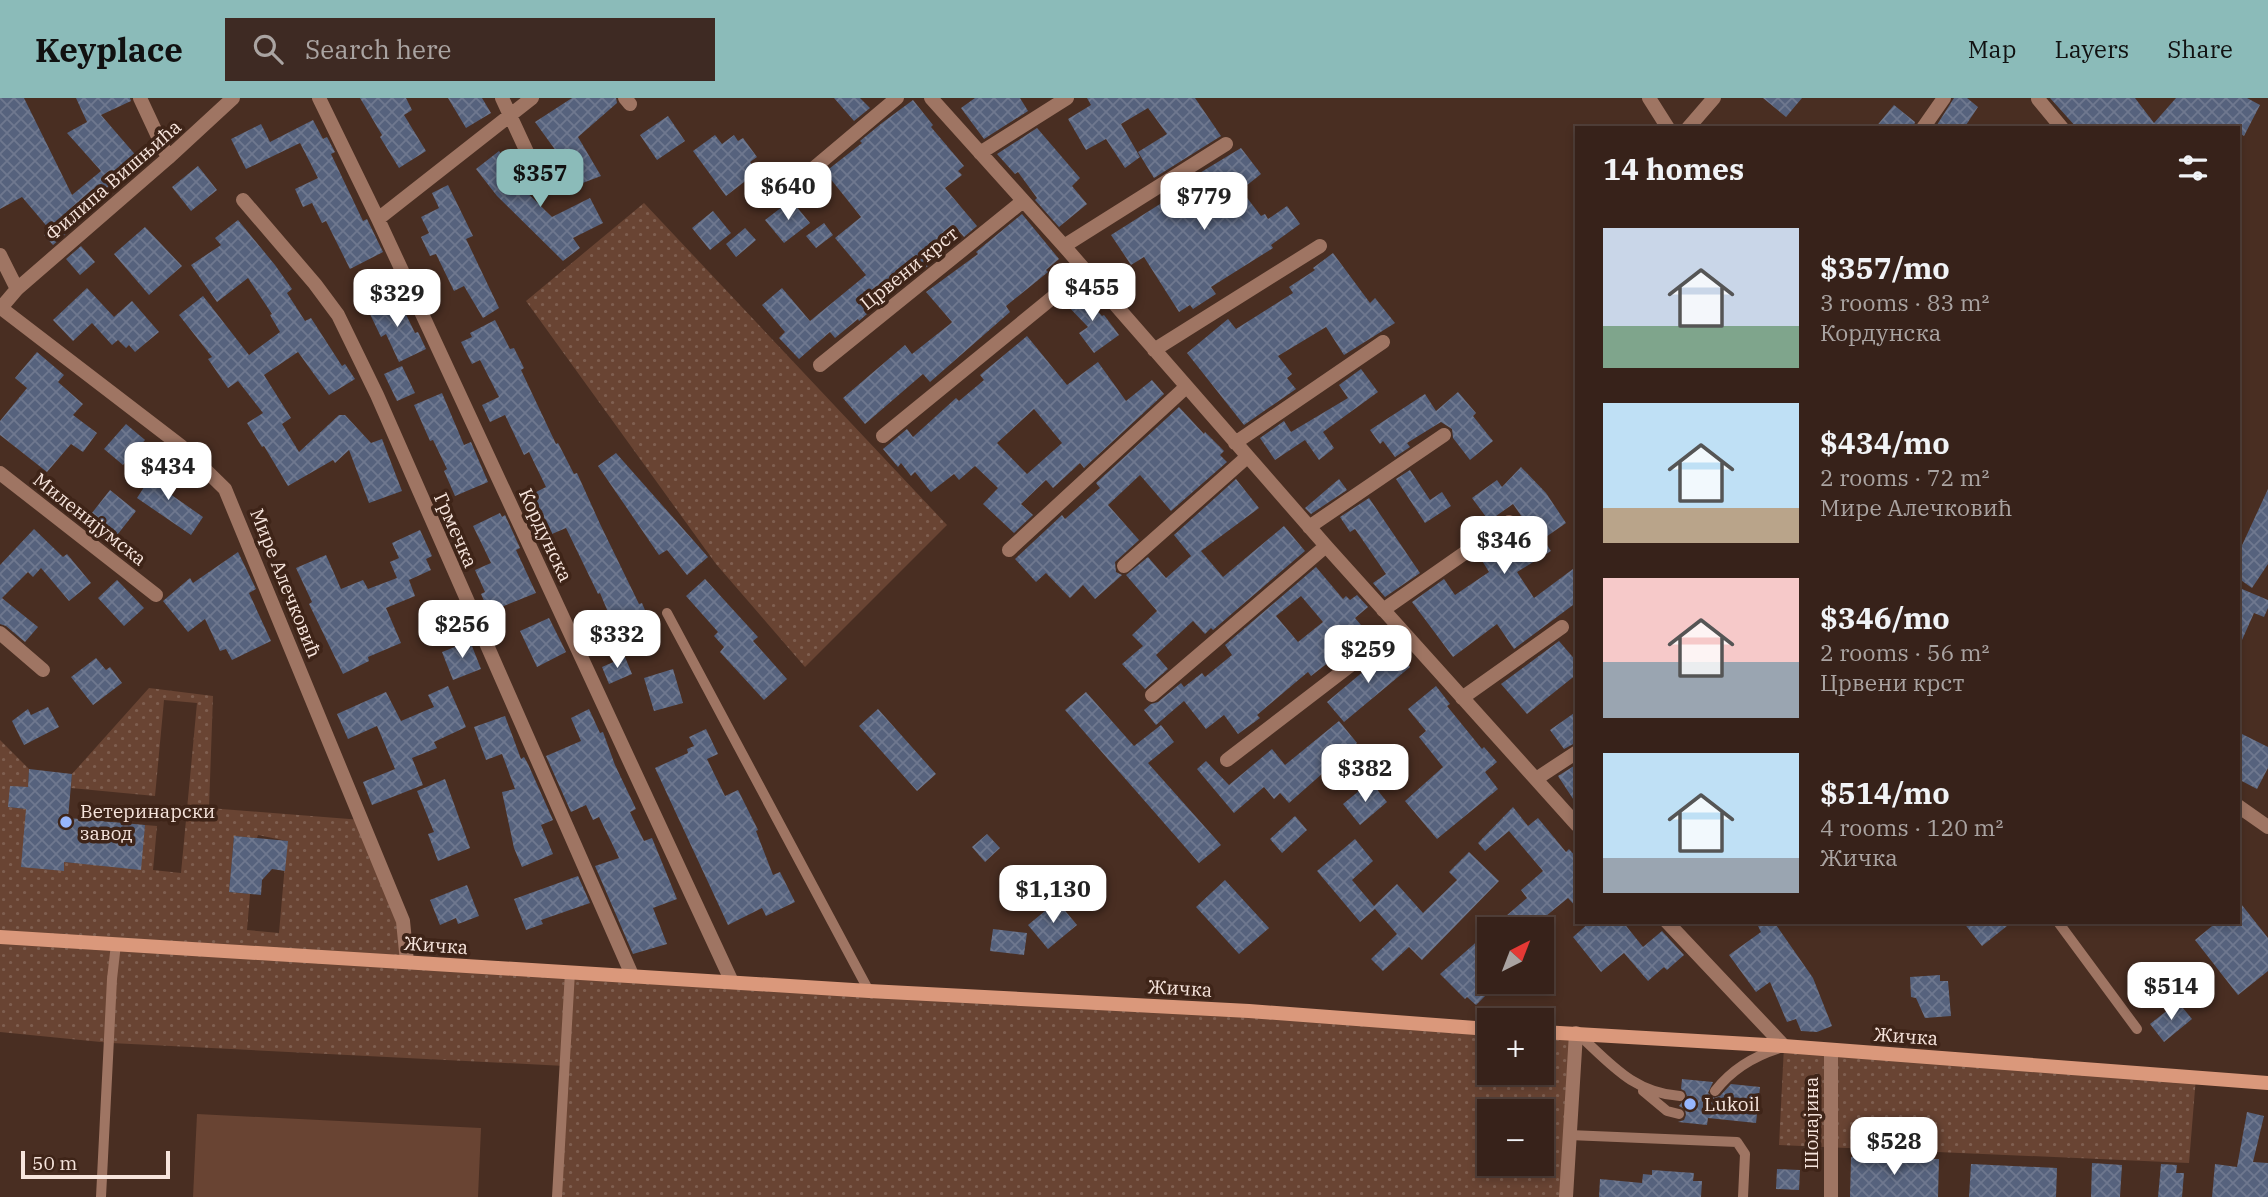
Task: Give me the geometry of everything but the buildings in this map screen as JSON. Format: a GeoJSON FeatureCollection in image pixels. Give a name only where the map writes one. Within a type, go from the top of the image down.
{"type":"FeatureCollection","features":[{"type":"Feature","properties":{"kind":"main road","name":"Жичка"},"geometry":{"type":"LineString","coordinates":[[0,937],[869,991],[1249,1011],[1477,1028]]}},
{"type":"Feature","properties":{"kind":"main road","name":"Жичка"},"geometry":{"type":"LineString","coordinates":[[1554,1032],[1784,1046],[2268,1083]]}},
{"type":"Feature","properties":{"kind":"street"},"geometry":{"type":"LineString","coordinates":[[140,98],[168,158]]}},
{"type":"Feature","properties":{"kind":"street","name":"Филипа Вишњића"},"geometry":{"type":"LineString","coordinates":[[0,308],[17,289],[233,98]]}},
{"type":"Feature","properties":{"kind":"street","name":"Кордунска"},"geometry":{"type":"LineString","coordinates":[[319,98],[378,219],[732,982]]}},
{"type":"Feature","properties":{"kind":"street"},"geometry":{"type":"LineString","coordinates":[[502,98],[539,178]]}},
{"type":"Feature","properties":{"kind":"street"},"geometry":{"type":"LineString","coordinates":[[378,219],[532,98]]}},
{"type":"Feature","properties":{"kind":"street"},"geometry":{"type":"LineString","coordinates":[[796,183],[897,98]]}},
{"type":"Feature","properties":{"kind":"street"},"geometry":{"type":"LineString","coordinates":[[931,98],[1309,527],[1575,823]]}},
{"type":"Feature","properties":{"kind":"street"},"geometry":{"type":"LineString","coordinates":[[980,153],[1067,98]]}},
{"type":"Feature","properties":{"kind":"street"},"geometry":{"type":"LineString","coordinates":[[1649,98],[1667,126]]}},
{"type":"Feature","properties":{"kind":"street"},"geometry":{"type":"LineString","coordinates":[[1690,126],[1714,98]]}},
{"type":"Feature","properties":{"kind":"street"},"geometry":{"type":"LineString","coordinates":[[1924,126],[1944,98]]}},
{"type":"Feature","properties":{"kind":"street"},"geometry":{"type":"LineString","coordinates":[[2038,99],[2060,126]]}},
{"type":"Feature","properties":{"kind":"street"},"geometry":{"type":"LineString","coordinates":[[1064,246],[1226,144]]}},
{"type":"Feature","properties":{"kind":"street","name":"Грмечка"},"geometry":{"type":"LineString","coordinates":[[243,200],[338,315],[377,395],[632,975]]}},
{"type":"Feature","properties":{"kind":"street","name":"Црвени крст"},"geometry":{"type":"LineString","coordinates":[[820,365],[1023,201]]}},
{"type":"Feature","properties":{"kind":"street"},"geometry":{"type":"LineString","coordinates":[[1154,350],[1320,246]]}},
{"type":"Feature","properties":{"kind":"street"},"geometry":{"type":"LineString","coordinates":[[0,255],[17,289]]}},
{"type":"Feature","properties":{"kind":"street"},"geometry":{"type":"LineString","coordinates":[[883,436],[1085,271]]}},
{"type":"Feature","properties":{"kind":"street","name":"Мире Алечковић"},"geometry":{"type":"LineString","coordinates":[[0,308],[181,446],[225,489],[403,921],[407,962]]}},
{"type":"Feature","properties":{"kind":"street"},"geometry":{"type":"LineString","coordinates":[[1235,443],[1383,342]]}},
{"type":"Feature","properties":{"kind":"street"},"geometry":{"type":"LineString","coordinates":[[1009,550],[1186,387]]}},
{"type":"Feature","properties":{"kind":"street"},"geometry":{"type":"LineString","coordinates":[[1309,527],[1444,435]]}},
{"type":"Feature","properties":{"kind":"street"},"geometry":{"type":"LineString","coordinates":[[1124,566],[1247,457]]}},
{"type":"Feature","properties":{"kind":"street","name":"Миленијумска"},"geometry":{"type":"LineString","coordinates":[[0,473],[156,595]]}},
{"type":"Feature","properties":{"kind":"street"},"geometry":{"type":"LineString","coordinates":[[1383,610],[1509,522]]}},
{"type":"Feature","properties":{"kind":"street"},"geometry":{"type":"LineString","coordinates":[[1152,695],[1326,546]]}},
{"type":"Feature","properties":{"kind":"street"},"geometry":{"type":"LineString","coordinates":[[1462,698],[1562,627]]}},
{"type":"Feature","properties":{"kind":"street"},"geometry":{"type":"LineString","coordinates":[[1227,760],[1399,628]]}},
{"type":"Feature","properties":{"kind":"street"},"geometry":{"type":"LineString","coordinates":[[0,633],[43,670]]}},
{"type":"Feature","properties":{"kind":"street"},"geometry":{"type":"LineString","coordinates":[[1536,779],[1575,753]]}},
{"type":"Feature","properties":{"kind":"street"},"geometry":{"type":"LineString","coordinates":[[2240,807],[2268,827]]}},
{"type":"Feature","properties":{"kind":"street"},"geometry":{"type":"LineString","coordinates":[[1669,924],[1784,1046]]}},
{"type":"Feature","properties":{"kind":"street"},"geometry":{"type":"LineString","coordinates":[[1566,1197],[1576,1033]]}},
{"type":"Feature","properties":{"kind":"street","name":"Шолајина"},"geometry":{"type":"LineString","coordinates":[[1830,1050],[1831,1197]]}},
{"type":"Feature","properties":{"kind":"lane"},"geometry":{"type":"LineString","coordinates":[[667,613],[869,991]]}},
{"type":"Feature","properties":{"kind":"lane"},"geometry":{"type":"LineString","coordinates":[[2058,924],[2137,1029]]}},
{"type":"Feature","properties":{"kind":"lane"},"geometry":{"type":"LineString","coordinates":[[102,1197],[112,979],[117,944]]}},
{"type":"Feature","properties":{"kind":"lane"},"geometry":{"type":"LineString","coordinates":[[557,1197],[570,972]]}},
{"type":"Feature","properties":{"kind":"lane"},"geometry":{"type":"LineString","coordinates":[[1576,1033],[1667,1111],[1679,1114]]}},
{"type":"Feature","properties":{"kind":"lane"},"geometry":{"type":"LineString","coordinates":[[1718,1091],[1726,1078],[1757,1057],[1784,1046]]}},
{"type":"Feature","properties":{"kind":"lane"},"geometry":{"type":"LineString","coordinates":[[1632,1082],[1658,1093],[1680,1096]]}},
{"type":"Feature","properties":{"kind":"lane"},"geometry":{"type":"LineString","coordinates":[[1569,1135],[1737,1142],[1745,1154],[1743,1197]]}},
{"type":"Feature","properties":{"kind":"shaded area"},"geometry":{"type":"Polygon","coordinates":[[[644,203],[947,525],[805,667],[716,564],[526,301],[644,203]]]}},
{"type":"Feature","properties":{"kind":"shaded area"},"geometry":{"type":"Polygon","coordinates":[[[149,688],[213,696],[209,808],[362,820],[403,921],[407,962],[1477,1028],[1477,1085],[1554,1085],[1554,1032],[1576,1033],[1566,1197],[557,1197],[565,1066],[111,1043],[0,1032],[0,740],[29,769],[28,787],[8,807],[26,809],[64,870],[64,862],[140,869],[145,825],[157,826],[153,870],[181,873],[197,703],[164,700],[155,796],[71,788],[72,774],[149,688]],[[258,835],[257,838],[234,836],[229,892],[250,894],[247,930],[279,933],[287,841],[258,835]]]}},
{"type":"Feature","properties":{"kind":"shaded area"},"geometry":{"type":"Polygon","coordinates":[[[1784,1046],[2196,1077],[2189,1163],[1779,1145],[1784,1046]]]}},
{"type":"Feature","properties":{"kind":"shaded area"},"geometry":{"type":"Polygon","coordinates":[[[197,1114],[481,1128],[478,1197],[193,1197],[197,1114]]]}},
{"type":"Feature","properties":{"kind":"place","name":"Ветеринарски завод"},"geometry":{"type":"Point","coordinates":[66,822]}},
{"type":"Feature","properties":{"kind":"place","name":"Lukoil"},"geometry":{"type":"Point","coordinates":[1690,1104]}}]}
